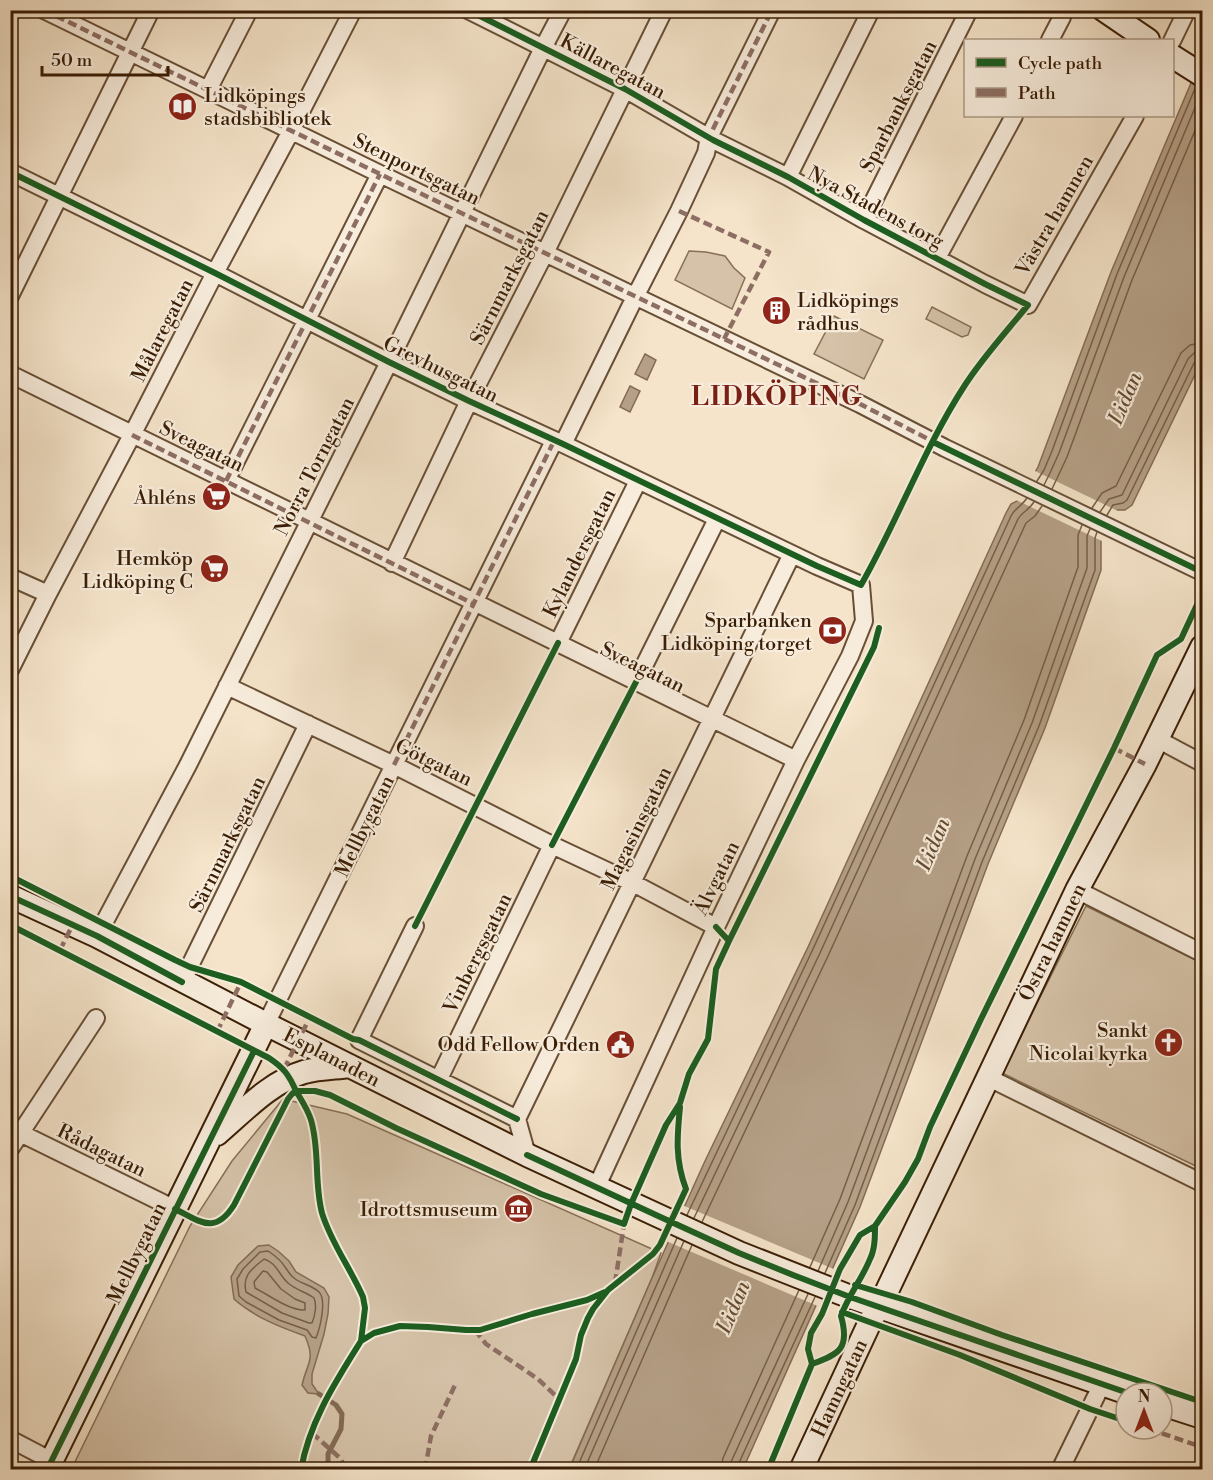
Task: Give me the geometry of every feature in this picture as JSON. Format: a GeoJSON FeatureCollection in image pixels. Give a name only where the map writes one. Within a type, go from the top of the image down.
{"type":"FeatureCollection","features":[{"type":"Feature","properties":{"kind":"main road"},"geometry":{"type":"LineString","coordinates":[[1104,10],[1147,39]]}},
{"type":"Feature","properties":{"kind":"main road"},"geometry":{"type":"LineString","coordinates":[[1174,57],[1198,72]]}},
{"type":"Feature","properties":{"kind":"main road","name":"Östra hamnen"},"geometry":{"type":"LineString","coordinates":[[878,1307],[1077,890],[1202,652]]}},
{"type":"Feature","properties":{"kind":"main road","name":"Esplanaden"},"geometry":{"type":"LineString","coordinates":[[10,896],[97,936],[527,1155],[750,1257],[878,1307],[1114,1388]]}},
{"type":"Feature","properties":{"kind":"main road","name":"Mellbygatan"},"geometry":{"type":"LineString","coordinates":[[50,1465],[266,1024]]}},
{"type":"Feature","properties":{"kind":"main road"},"geometry":{"type":"LineString","coordinates":[[209,1141],[262,1096],[290,1077],[305,1071],[350,1066]]}},
{"type":"Feature","properties":{"kind":"main road","name":"Hamngatan"},"geometry":{"type":"LineString","coordinates":[[801,1470],[878,1307]]}},
{"type":"Feature","properties":{"kind":"main road"},"geometry":{"type":"LineString","coordinates":[[1174,1408],[1203,1418]]}},
{"type":"Feature","properties":{"kind":"street","name":"Stenportsgatan"},"geometry":{"type":"LineString","coordinates":[[44,10],[1203,572]]}},
{"type":"Feature","properties":{"kind":"street"},"geometry":{"type":"LineString","coordinates":[[10,296],[151,10]]}},
{"type":"Feature","properties":{"kind":"street"},"geometry":{"type":"LineString","coordinates":[[208,90],[249,10]]}},
{"type":"Feature","properties":{"kind":"street","name":"Målaregatan"},"geometry":{"type":"LineString","coordinates":[[10,670],[353,10]]}},
{"type":"Feature","properties":{"kind":"street","name":"Källaregatan"},"geometry":{"type":"LineString","coordinates":[[468,10],[625,89],[709,138]]}},
{"type":"Feature","properties":{"kind":"street","name":"Norra Torngatan"},"geometry":{"type":"LineString","coordinates":[[97,936],[189,765],[563,10]]}},
{"type":"Feature","properties":{"kind":"street","name":"Särnmarksgatan"},"geometry":{"type":"LineString","coordinates":[[392,563],[469,401],[545,253],[664,10]]}},
{"type":"Feature","properties":{"kind":"street","name":"Mellbygatan"},"geometry":{"type":"LineString","coordinates":[[266,1024],[474,604],[558,443],[639,299],[706,153],[709,138],[772,10]]}},
{"type":"Feature","properties":{"kind":"street"},"geometry":{"type":"LineString","coordinates":[[788,177],[871,10]]}},
{"type":"Feature","properties":{"kind":"street","name":"Sparbanksgatan"},"geometry":{"type":"LineString","coordinates":[[864,220],[969,10]]}},
{"type":"Feature","properties":{"kind":"street"},"geometry":{"type":"LineString","coordinates":[[1174,39],[1187,10]]}},
{"type":"Feature","properties":{"kind":"street"},"geometry":{"type":"LineString","coordinates":[[1050,39],[1062,16]]}},
{"type":"Feature","properties":{"kind":"street"},"geometry":{"type":"LineString","coordinates":[[937,258],[1013,117]]}},
{"type":"Feature","properties":{"kind":"street","name":"Västra hamnen"},"geometry":{"type":"LineString","coordinates":[[1028,305],[1134,117]]}},
{"type":"Feature","properties":{"kind":"street","name":"Nya Stadens torg"},"geometry":{"type":"LineString","coordinates":[[709,138],[788,177],[864,220],[1028,305]]}},
{"type":"Feature","properties":{"kind":"street","name":"Grevhusgatan"},"geometry":{"type":"LineString","coordinates":[[10,172],[469,401],[861,585]]}},
{"type":"Feature","properties":{"kind":"street"},"geometry":{"type":"LineString","coordinates":[[225,481],[380,174]]}},
{"type":"Feature","properties":{"kind":"street","name":"Sveagatan"},"geometry":{"type":"LineString","coordinates":[[10,374],[474,604],[796,760]]}},
{"type":"Feature","properties":{"kind":"street","name":"Kylandersgatan"},"geometry":{"type":"LineString","coordinates":[[558,643],[638,481]]}},
{"type":"Feature","properties":{"kind":"street"},"geometry":{"type":"LineString","coordinates":[[636,682],[717,519]]}},
{"type":"Feature","properties":{"kind":"street","name":"Magasinsgatan"},"geometry":{"type":"LineString","coordinates":[[517,1119],[792,554]]}},
{"type":"Feature","properties":{"kind":"street"},"geometry":{"type":"LineString","coordinates":[[10,577],[48,594]]}},
{"type":"Feature","properties":{"kind":"street","name":"Älvgatan"},"geometry":{"type":"LineString","coordinates":[[596,1188],[716,927],[796,760],[850,656],[864,621],[861,585]]}},
{"type":"Feature","properties":{"kind":"street","name":"Götgatan"},"geometry":{"type":"LineString","coordinates":[[227,686],[394,765],[633,883],[716,927]]}},
{"type":"Feature","properties":{"kind":"street","name":"Särnmarksgatan"},"geometry":{"type":"LineString","coordinates":[[182,981],[308,724]]}},
{"type":"Feature","properties":{"kind":"street"},"geometry":{"type":"LineString","coordinates":[[1157,739],[1203,763]]}},
{"type":"Feature","properties":{"kind":"street","name":"Vinbergsgatan"},"geometry":{"type":"LineString","coordinates":[[439,1079],[552,845]]}},
{"type":"Feature","properties":{"kind":"street"},"geometry":{"type":"LineString","coordinates":[[1077,890],[1203,953]]}},
{"type":"Feature","properties":{"kind":"street"},"geometry":{"type":"LineString","coordinates":[[415,926],[359,1040],[517,1119],[527,1155]]}},
{"type":"Feature","properties":{"kind":"street"},"geometry":{"type":"LineString","coordinates":[[10,1149],[15,1131],[96,1018]]}},
{"type":"Feature","properties":{"kind":"street"},"geometry":{"type":"LineString","coordinates":[[987,1077],[1203,1183]]}},
{"type":"Feature","properties":{"kind":"street","name":"Rådagatan"},"geometry":{"type":"LineString","coordinates":[[15,1131],[175,1209]]}},
{"type":"Feature","properties":{"kind":"street"},"geometry":{"type":"LineString","coordinates":[[1060,1470],[1102,1384]]}},
{"type":"Feature","properties":{"kind":"street"},"geometry":{"type":"LineString","coordinates":[[10,1439],[50,1465]]}},
{"type":"Feature","properties":{"kind":"shaded area"},"geometry":{"type":"Polygon","coordinates":[[[689,251],[725,256],[745,278],[732,309],[675,280],[689,251]]]}},
{"type":"Feature","properties":{"kind":"shaded area"},"geometry":{"type":"Polygon","coordinates":[[[932,307],[971,327],[968,335],[962,337],[926,319],[932,307]]]}},
{"type":"Feature","properties":{"kind":"shaded area"},"geometry":{"type":"Polygon","coordinates":[[[834,316],[883,340],[864,379],[814,354],[834,316]]]}},
{"type":"Feature","properties":{"kind":"shaded area"},"geometry":{"type":"Polygon","coordinates":[[[1086,906],[1202,963],[1202,1169],[1002,1073],[1086,906]]]}},
{"type":"Feature","properties":{"kind":"shaded area"},"geometry":{"type":"Polygon","coordinates":[[[283,1099],[347,1114],[661,1253],[569,1469],[71,1470],[190,1226],[232,1161],[283,1099]]]}},
{"type":"Feature","properties":{"kind":"water","name":"Lidan"},"geometry":{"type":"Polygon","coordinates":[[[1202,57],[1202,360],[1132,505],[1125,510],[1117,510],[1101,538],[1101,570],[1045,728],[988,864],[860,1207],[743,1469],[569,1470],[705,1161],[808,947],[1006,513],[1011,504],[1019,500],[1038,467],[1111,272],[1202,57]]]}},
{"type":"Feature","properties":{"kind":"water"},"geometry":{"type":"Polygon","coordinates":[[[645,354],[656,360],[647,380],[635,374],[645,354]]]}},
{"type":"Feature","properties":{"kind":"water"},"geometry":{"type":"Polygon","coordinates":[[[630,386],[640,391],[630,412],[620,407],[630,386]]]}},
{"type":"Feature","properties":{"kind":"water"},"geometry":{"type":"Polygon","coordinates":[[[269,1245],[289,1261],[296,1272],[324,1288],[329,1297],[324,1334],[312,1374],[312,1384],[319,1394],[308,1393],[302,1385],[310,1361],[310,1351],[305,1336],[259,1316],[234,1299],[231,1277],[238,1265],[258,1246],[269,1245]]]}},
{"type":"Feature","properties":{"kind":"pier"},"geometry":{"type":"Polygon","coordinates":[[[1033,470],[1120,512],[1104,542],[1014,499],[1017,498],[1033,470]]]}},
{"type":"Feature","properties":{"kind":"pier"},"geometry":{"type":"Polygon","coordinates":[[[682,1205],[836,1270],[820,1307],[666,1241],[682,1205]]]}},
{"type":"Feature","properties":{"kind":"waterway"},"geometry":{"type":"LineString","coordinates":[[319,1394],[336,1405],[342,1414],[341,1429],[328,1454],[328,1470]]}},
{"type":"Feature","properties":{"kind":"marked path"},"geometry":{"type":"LineString","coordinates":[[44,10],[860,404],[938,444]]}},
{"type":"Feature","properties":{"kind":"marked path"},"geometry":{"type":"LineString","coordinates":[[713,140],[709,137],[772,10]]}},
{"type":"Feature","properties":{"kind":"marked path"},"geometry":{"type":"LineString","coordinates":[[226,481],[380,174]]}},
{"type":"Feature","properties":{"kind":"marked path"},"geometry":{"type":"LineString","coordinates":[[679,211],[769,252],[724,339]]}},
{"type":"Feature","properties":{"kind":"marked path"},"geometry":{"type":"LineString","coordinates":[[132,435],[474,604]]}},
{"type":"Feature","properties":{"kind":"marked path"},"geometry":{"type":"LineString","coordinates":[[394,765],[554,441]]}},
{"type":"Feature","properties":{"kind":"marked path"},"geometry":{"type":"LineString","coordinates":[[1114,748],[1145,764]]}},
{"type":"Feature","properties":{"kind":"marked path"},"geometry":{"type":"LineString","coordinates":[[60,950],[74,922]]}},
{"type":"Feature","properties":{"kind":"marked path"},"geometry":{"type":"LineString","coordinates":[[217,1032],[241,982]]}},
{"type":"Feature","properties":{"kind":"marked path"},"geometry":{"type":"LineString","coordinates":[[284,1069],[310,1017]]}},
{"type":"Feature","properties":{"kind":"marked path"},"geometry":{"type":"LineString","coordinates":[[615,1283],[624,1224]]}},
{"type":"Feature","properties":{"kind":"marked path"},"geometry":{"type":"LineString","coordinates":[[475,1330],[486,1344],[538,1379],[559,1399]]}},
{"type":"Feature","properties":{"kind":"marked path"},"geometry":{"type":"LineString","coordinates":[[425,1470],[431,1436],[456,1383]]}},
{"type":"Feature","properties":{"kind":"marked path"},"geometry":{"type":"LineString","coordinates":[[312,1433],[341,1459],[345,1469]]}},
{"type":"Feature","properties":{"kind":"marked path"},"geometry":{"type":"LineString","coordinates":[[1174,1437],[1202,1447]]}},
{"type":"Feature","properties":{"kind":"cycle path"},"geometry":{"type":"LineString","coordinates":[[10,172],[469,401],[861,585],[950,409],[979,364],[1028,305],[864,220],[788,177],[713,140],[625,89],[468,10]]}},
{"type":"Feature","properties":{"kind":"cycle path"},"geometry":{"type":"LineString","coordinates":[[933,442],[1202,572]]}},
{"type":"Feature","properties":{"kind":"cycle path"},"geometry":{"type":"LineString","coordinates":[[812,1364],[808,1349],[811,1333],[822,1314],[840,1269],[860,1235],[875,1226],[918,1159],[930,1127],[981,1019],[1157,655],[1181,639],[1202,594]]}},
{"type":"Feature","properties":{"kind":"cycle path"},"geometry":{"type":"LineString","coordinates":[[729,941],[874,647],[879,628]]}},
{"type":"Feature","properties":{"kind":"cycle path"},"geometry":{"type":"LineString","coordinates":[[415,926],[558,643]]}},
{"type":"Feature","properties":{"kind":"cycle path"},"geometry":{"type":"LineString","coordinates":[[552,845],[636,682]]}},
{"type":"Feature","properties":{"kind":"cycle path"},"geometry":{"type":"LineString","coordinates":[[10,876],[175,960],[190,967],[241,982],[517,1119]]}},
{"type":"Feature","properties":{"kind":"cycle path"},"geometry":{"type":"LineString","coordinates":[[10,896],[97,936],[182,982]]}},
{"type":"Feature","properties":{"kind":"cycle path"},"geometry":{"type":"LineString","coordinates":[[10,925],[269,1058],[286,1072],[296,1091],[315,1091],[330,1095],[396,1128],[541,1194],[624,1224],[666,1125],[680,1103],[689,1074],[708,1039],[716,969],[729,941],[716,927]]}},
{"type":"Feature","properties":{"kind":"cycle path"},"geometry":{"type":"LineString","coordinates":[[47,1470],[254,1051]]}},
{"type":"Feature","properties":{"kind":"cycle path"},"geometry":{"type":"LineString","coordinates":[[175,1209],[207,1223],[214,1223],[227,1214],[234,1205],[288,1099],[296,1091],[308,1113],[314,1131],[322,1213],[363,1297],[365,1308],[361,1341]]}},
{"type":"Feature","properties":{"kind":"cycle path"},"geometry":{"type":"LineString","coordinates":[[530,1470],[576,1359],[581,1335],[588,1318],[608,1290],[653,1254],[660,1245],[686,1189],[680,1168],[678,1148],[680,1107]]}},
{"type":"Feature","properties":{"kind":"cycle path"},"geometry":{"type":"LineString","coordinates":[[527,1155],[739,1253],[793,1275],[1114,1388]]}},
{"type":"Feature","properties":{"kind":"cycle path"},"geometry":{"type":"LineString","coordinates":[[812,1364],[836,1353],[843,1343],[841,1316],[872,1255],[875,1226]]}},
{"type":"Feature","properties":{"kind":"cycle path"},"geometry":{"type":"LineString","coordinates":[[855,1285],[912,1302],[1002,1335],[1202,1402]]}},
{"type":"Feature","properties":{"kind":"cycle path"},"geometry":{"type":"LineString","coordinates":[[301,1470],[310,1435],[325,1402],[361,1341],[374,1333],[400,1326],[480,1330],[587,1300],[605,1292]]}},
{"type":"Feature","properties":{"kind":"cycle path"},"geometry":{"type":"LineString","coordinates":[[842,1312],[960,1355],[1114,1417]]}},
{"type":"Feature","properties":{"kind":"cycle path"},"geometry":{"type":"LineString","coordinates":[[768,1470],[812,1364]]}},
{"type":"Feature","properties":{"kind":"place","name":"Lidköpings stadsbibliotek"},"geometry":{"type":"Point","coordinates":[183,106]}},
{"type":"Feature","properties":{"kind":"place","name":"Lidköpings rådhus"},"geometry":{"type":"Point","coordinates":[776,311]}},
{"type":"Feature","properties":{"kind":"place","name":"Åhléns"},"geometry":{"type":"Point","coordinates":[217,497]}},
{"type":"Feature","properties":{"kind":"place","name":"Hemköp Lidköping C"},"geometry":{"type":"Point","coordinates":[214,569]}},
{"type":"Feature","properties":{"kind":"place","name":"Sparbanken Lidköping torget"},"geometry":{"type":"Point","coordinates":[833,631]}},
{"type":"Feature","properties":{"kind":"place","name":"Sankt Nicolai kyrka"},"geometry":{"type":"Point","coordinates":[1169,1042]}},
{"type":"Feature","properties":{"kind":"place","name":"Odd Fellow Orden"},"geometry":{"type":"Point","coordinates":[621,1044]}},
{"type":"Feature","properties":{"kind":"place","name":"Idrottsmuseum"},"geometry":{"type":"Point","coordinates":[519,1209]}},
{"type":"Feature","properties":{"kind":"district","name":"LIDKÖPING"},"geometry":{"type":"Point","coordinates":[777,396]}}]}
